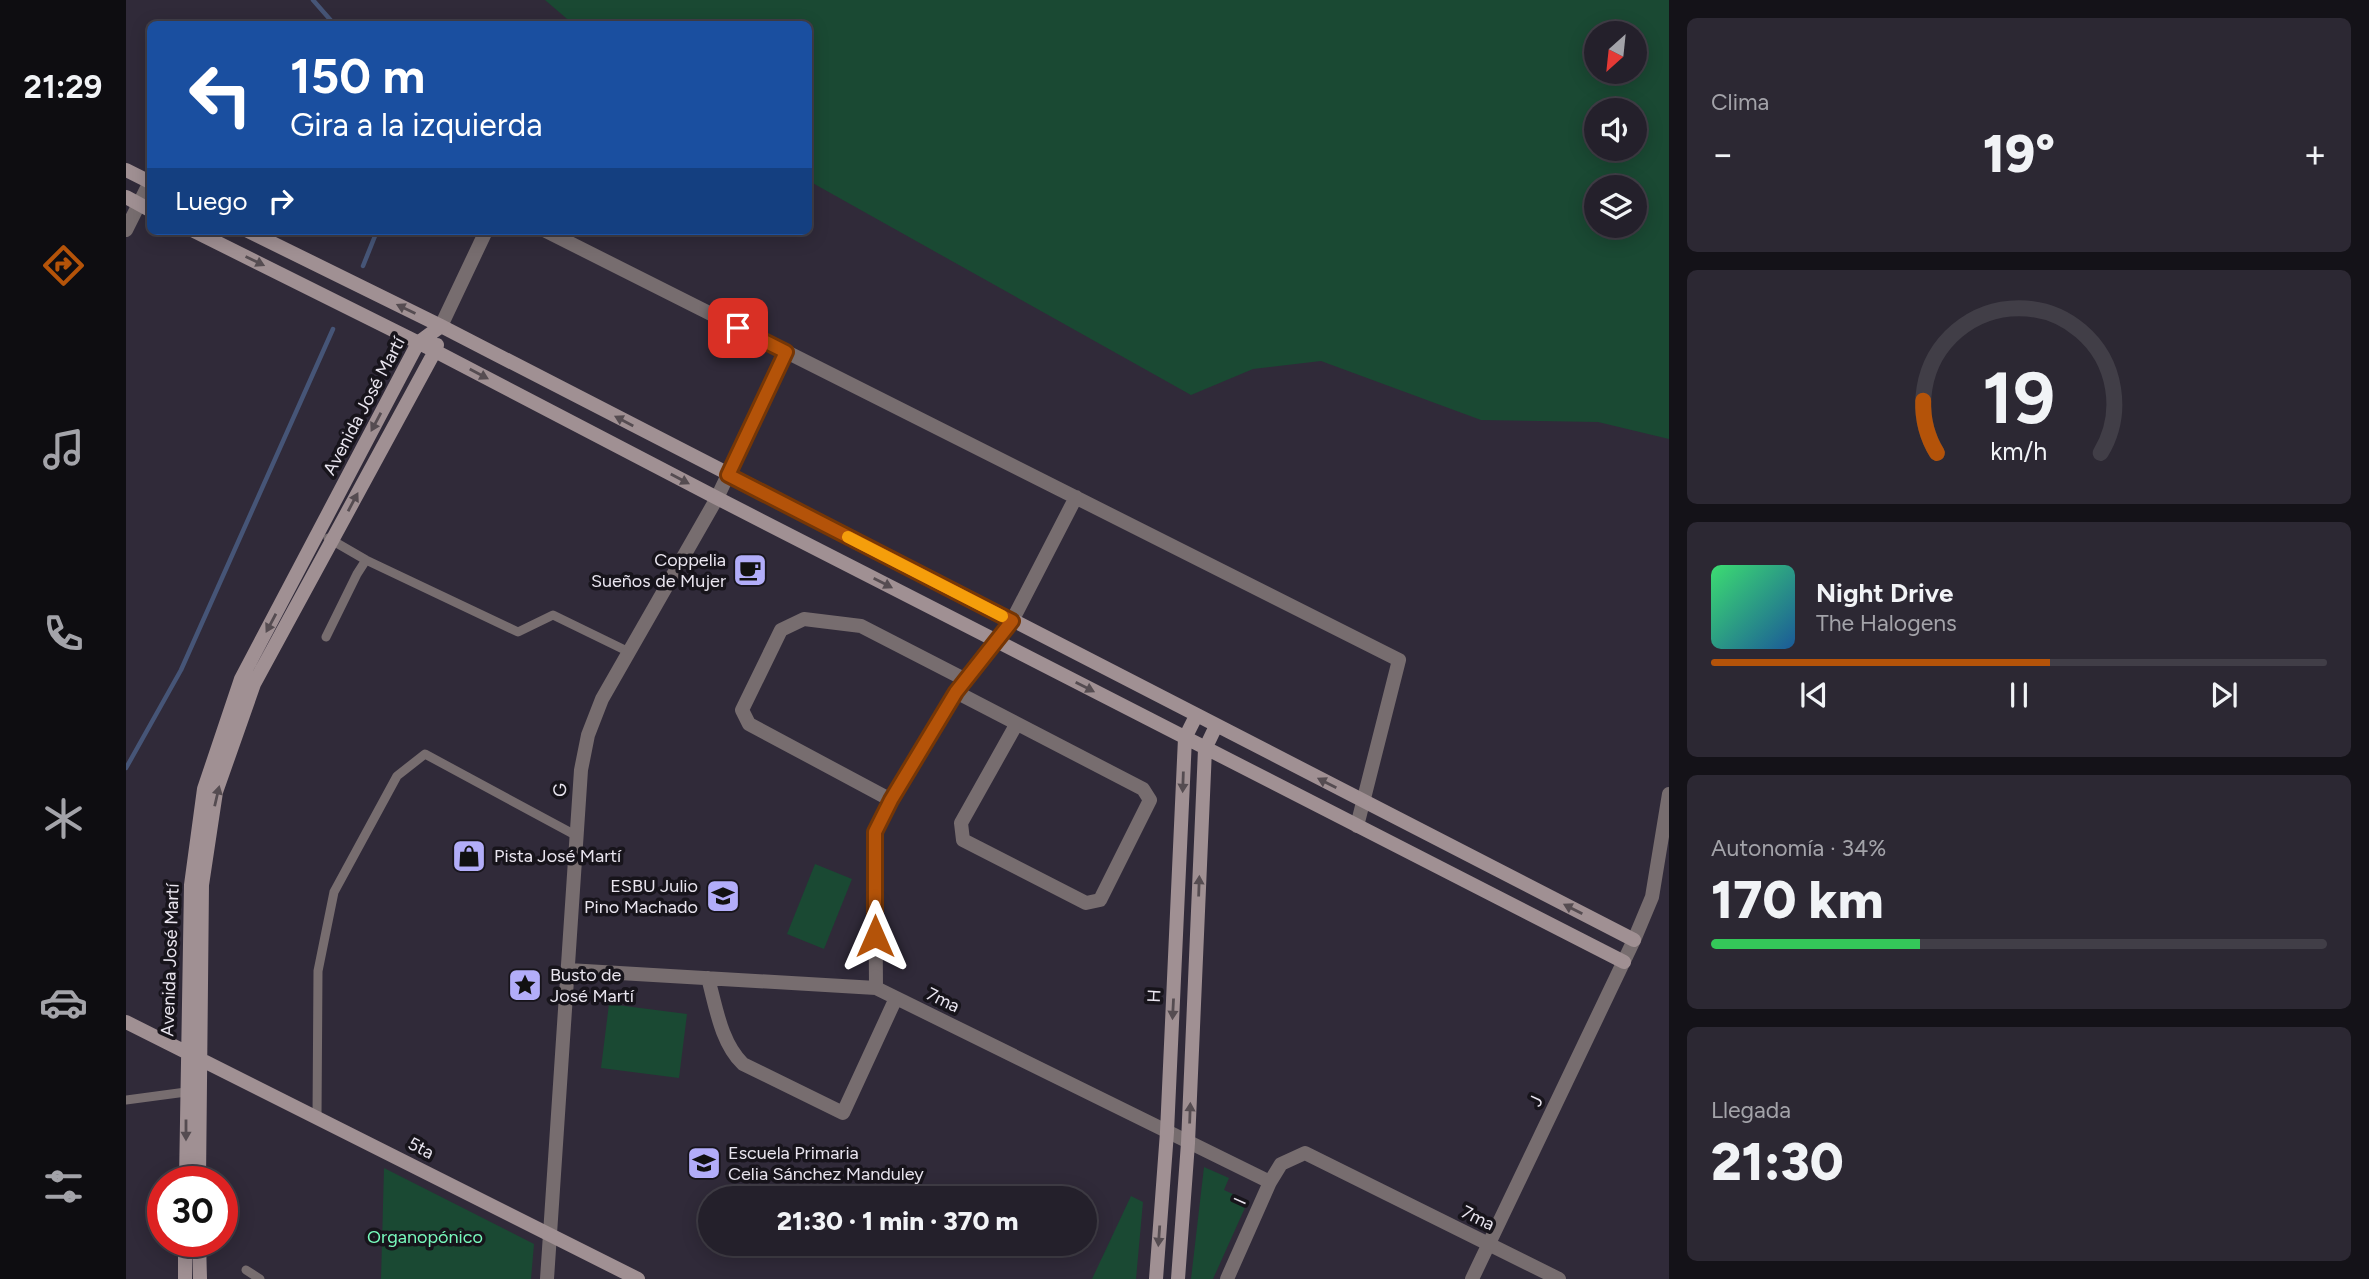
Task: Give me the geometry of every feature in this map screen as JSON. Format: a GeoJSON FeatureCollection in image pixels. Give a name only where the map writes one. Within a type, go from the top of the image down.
{"type":"FeatureCollection","features":[{"type":"Feature","properties":{"kind":"street"},"geometry":{"type":"LineString","coordinates":[[126,170],[147,180]]}},
{"type":"Feature","properties":{"kind":"street"},"geometry":{"type":"LineString","coordinates":[[126,230],[147,188]]}},
{"type":"Feature","properties":{"kind":"street"},"geometry":{"type":"LineString","coordinates":[[202,235],[418,342],[1624,962]]}},
{"type":"Feature","properties":{"kind":"street"},"geometry":{"type":"LineString","coordinates":[[256,235],[441,326],[1634,940]]}},
{"type":"Feature","properties":{"kind":"street"},"geometry":{"type":"LineString","coordinates":[[441,326],[484,235]]}},
{"type":"Feature","properties":{"kind":"street"},"geometry":{"type":"LineString","coordinates":[[554,235],[1399,660],[1357,826]]}},
{"type":"Feature","properties":{"kind":"street","name":"Avenida José Martí"},"geometry":{"type":"LineString","coordinates":[[198,1166],[192,1055],[191,885],[204,789],[241,679],[418,342],[441,326]]}},
{"type":"Feature","properties":{"kind":"street","name":"Avenida José Martí"},"geometry":{"type":"LineString","coordinates":[[186,1166],[186,1092],[192,1055],[202,886],[216,792],[254,684],[435,351],[441,326]]}},
{"type":"Feature","properties":{"kind":"street","name":"G"},"geometry":{"type":"LineString","coordinates":[[547,1279],[581,770],[588,735],[602,699],[717,498],[786,352]]}},
{"type":"Feature","properties":{"kind":"street"},"geometry":{"type":"LineString","coordinates":[[876,988],[875,832],[891,800],[956,692],[1012,621],[1076,498]]}},
{"type":"Feature","properties":{"kind":"street"},"geometry":{"type":"LineString","coordinates":[[891,800],[749,724],[742,710],[781,630],[804,619],[861,626],[966,680]]}},
{"type":"Feature","properties":{"kind":"street"},"geometry":{"type":"LineString","coordinates":[[956,692],[1143,789],[1150,800],[1100,900],[1086,903],[963,840],[961,823],[1016,725]]}},
{"type":"Feature","properties":{"kind":"street","name":"H"},"geometry":{"type":"LineString","coordinates":[[1156,1279],[1167,1132],[1185,738],[1196,716]]}},
{"type":"Feature","properties":{"kind":"street"},"geometry":{"type":"LineString","coordinates":[[1178,1279],[1188,1143],[1205,748],[1216,726]]}},
{"type":"Feature","properties":{"kind":"street","name":"J"},"geometry":{"type":"LineString","coordinates":[[1472,1279],[1634,940],[1651,897],[1669,794]]}},
{"type":"Feature","properties":{"kind":"street","name":"7ma"},"geometry":{"type":"LineString","coordinates":[[568,971],[876,988],[1270,1182]]}},
{"type":"Feature","properties":{"kind":"street"},"geometry":{"type":"LineString","coordinates":[[708,978],[733,1055],[743,1064],[843,1113],[896,998]]}},
{"type":"Feature","properties":{"kind":"street"},"geometry":{"type":"LineString","coordinates":[[126,1022],[192,1055]]}},
{"type":"Feature","properties":{"kind":"street","name":"5ta"},"geometry":{"type":"LineString","coordinates":[[192,1055],[638,1279]]}},
{"type":"Feature","properties":{"kind":"street","name":"7ma"},"geometry":{"type":"LineString","coordinates":[[1305,1153],[1559,1279]]}},
{"type":"Feature","properties":{"kind":"street","name":"I"},"geometry":{"type":"LineString","coordinates":[[1227,1279],[1270,1182],[1281,1164],[1305,1153]]}},
{"type":"Feature","properties":{"kind":"street"},"geometry":{"type":"LineString","coordinates":[[185,1257],[185,1279]]}},
{"type":"Feature","properties":{"kind":"street"},"geometry":{"type":"LineString","coordinates":[[199,1257],[200,1279]]}},
{"type":"Feature","properties":{"kind":"lane"},"geometry":{"type":"LineString","coordinates":[[318,533],[366,560],[519,632],[553,615],[629,652]]}},
{"type":"Feature","properties":{"kind":"lane"},"geometry":{"type":"LineString","coordinates":[[326,637],[366,560]]}},
{"type":"Feature","properties":{"kind":"lane"},"geometry":{"type":"LineString","coordinates":[[317,1118],[318,971],[334,892],[397,776],[425,754],[577,836]]}},
{"type":"Feature","properties":{"kind":"lane"},"geometry":{"type":"LineString","coordinates":[[126,1100],[186,1092]]}},
{"type":"Feature","properties":{"kind":"lane"},"geometry":{"type":"LineString","coordinates":[[246,1270],[260,1279]]}},
{"type":"Feature","properties":{"kind":"green space"},"geometry":{"type":"Polygon","coordinates":[[[545,0],[1669,0],[1669,439],[1598,422],[1481,420],[1321,361],[1253,369],[1191,395],[812,183],[812,21],[570,21],[545,0]]]}},
{"type":"Feature","properties":{"kind":"green space"},"geometry":{"type":"Polygon","coordinates":[[[815,864],[852,879],[824,949],[787,934],[815,864]]]}},
{"type":"Feature","properties":{"kind":"green space"},"geometry":{"type":"Polygon","coordinates":[[[609,1004],[687,1014],[679,1078],[601,1068],[609,1004]]]}},
{"type":"Feature","properties":{"kind":"green space"},"geometry":{"type":"Polygon","coordinates":[[[1204,1167],[1229,1178],[1224,1190],[1248,1201],[1213,1279],[1191,1279],[1204,1167]]]}},
{"type":"Feature","properties":{"kind":"green space","name":"Organopónico"},"geometry":{"type":"Polygon","coordinates":[[[384,1168],[534,1244],[531,1279],[381,1279],[384,1168]]]}},
{"type":"Feature","properties":{"kind":"green space"},"geometry":{"type":"Polygon","coordinates":[[[1131,1196],[1143,1202],[1136,1279],[1092,1279],[1131,1196]]]}},
{"type":"Feature","properties":{"kind":"waterway"},"geometry":{"type":"LineString","coordinates":[[313,0],[331,21]]}},
{"type":"Feature","properties":{"kind":"waterway"},"geometry":{"type":"LineString","coordinates":[[363,266],[375,235]]}},
{"type":"Feature","properties":{"kind":"waterway"},"geometry":{"type":"LineString","coordinates":[[126,768],[181,670],[333,329]]}},
{"type":"Feature","properties":{"kind":"slow traffic"},"geometry":{"type":"LineString","coordinates":[[848,537],[1002,616]]}},
{"type":"Feature","properties":{"kind":"place","name":"Coppelia Sueños de Mujer"},"geometry":{"type":"Point","coordinates":[750,570]}},
{"type":"Feature","properties":{"kind":"place","name":"Pista José Martí"},"geometry":{"type":"Point","coordinates":[469,856]}},
{"type":"Feature","properties":{"kind":"place","name":"ESBU Julio Pino Machado"},"geometry":{"type":"Point","coordinates":[723,896]}},
{"type":"Feature","properties":{"kind":"place","name":"Busto de José Martí"},"geometry":{"type":"Point","coordinates":[525,985]}},
{"type":"Feature","properties":{"kind":"place","name":"Escuela Primaria Celia Sánchez Manduley"},"geometry":{"type":"Point","coordinates":[704,1163]}},
{"type":"Feature","properties":{"kind":"route"},"geometry":{"type":"LineString","coordinates":[[738,328],[786,352],[728,475],[1012,621],[956,692],[891,800],[875,832],[875,936]]}}]}
